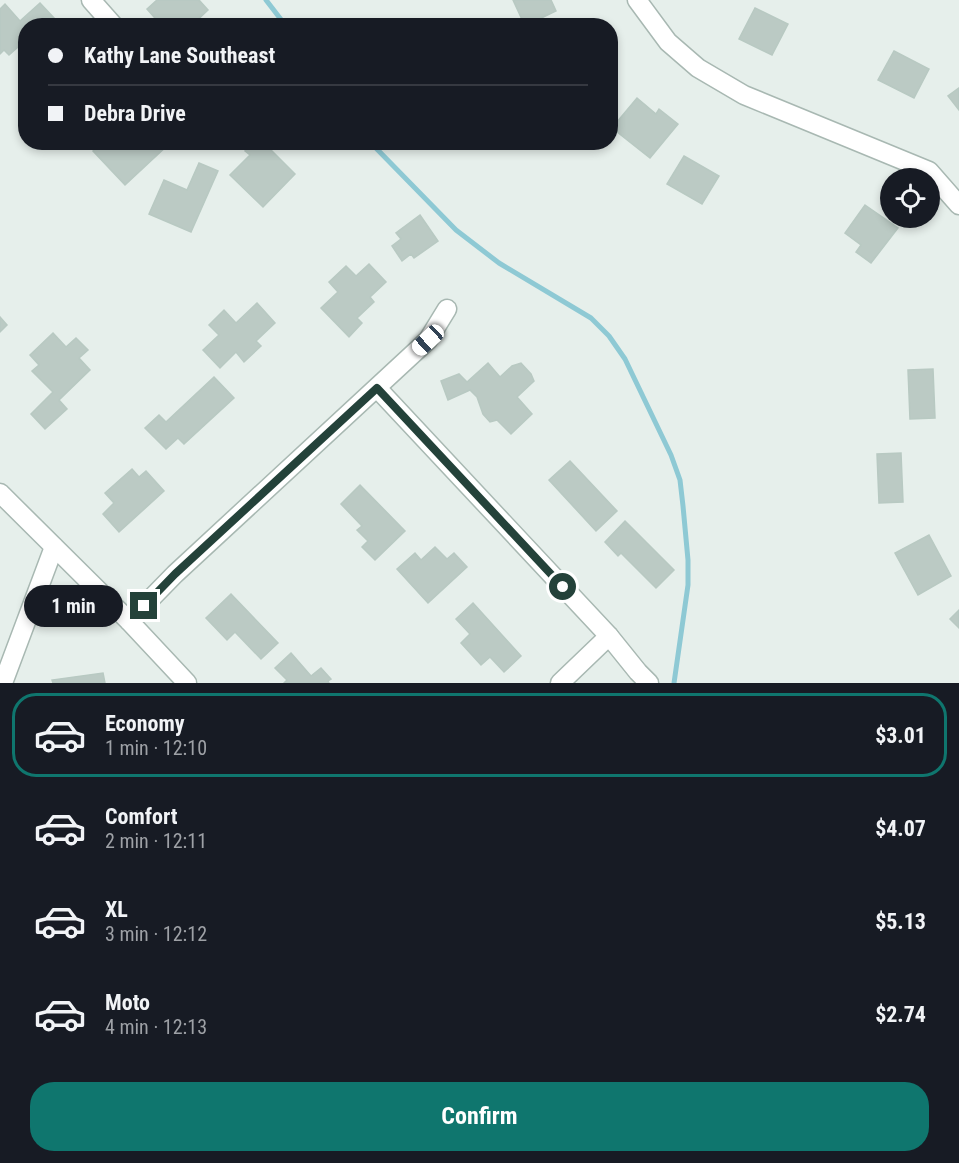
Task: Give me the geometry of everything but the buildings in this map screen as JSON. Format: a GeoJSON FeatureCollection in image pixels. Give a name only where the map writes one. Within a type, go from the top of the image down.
{"type":"FeatureCollection","features":[{"type":"Feature","properties":{"kind":"street"},"geometry":{"type":"LineString","coordinates":[[91,0],[107,18]]}},
{"type":"Feature","properties":{"kind":"street"},"geometry":{"type":"LineString","coordinates":[[637,0],[668,42],[698,68],[744,95],[929,171],[959,205]]}},
{"type":"Feature","properties":{"kind":"street"},"geometry":{"type":"LineString","coordinates":[[129,621],[175,574],[428,340],[447,309]]}},
{"type":"Feature","properties":{"kind":"street"},"geometry":{"type":"LineString","coordinates":[[377,388],[609,636],[649,683]]}},
{"type":"Feature","properties":{"kind":"street"},"geometry":{"type":"LineString","coordinates":[[0,493],[129,621],[187,683]]}},
{"type":"Feature","properties":{"kind":"street"},"geometry":{"type":"LineString","coordinates":[[3,683],[54,547]]}},
{"type":"Feature","properties":{"kind":"street"},"geometry":{"type":"LineString","coordinates":[[560,683],[609,636]]}},
{"type":"Feature","properties":{"kind":"waterway"},"geometry":{"type":"LineString","coordinates":[[266,0],[280,18]]}},
{"type":"Feature","properties":{"kind":"waterway"},"geometry":{"type":"LineString","coordinates":[[378,150],[456,230],[499,263],[591,318],[609,336],[625,359],[671,455],[680,480],[688,560],[688,585],[674,683]]}},
{"type":"Feature","properties":{"kind":"route"},"geometry":{"type":"LineString","coordinates":[[144,606],[175,574],[377,388],[563,587]]}}]}
